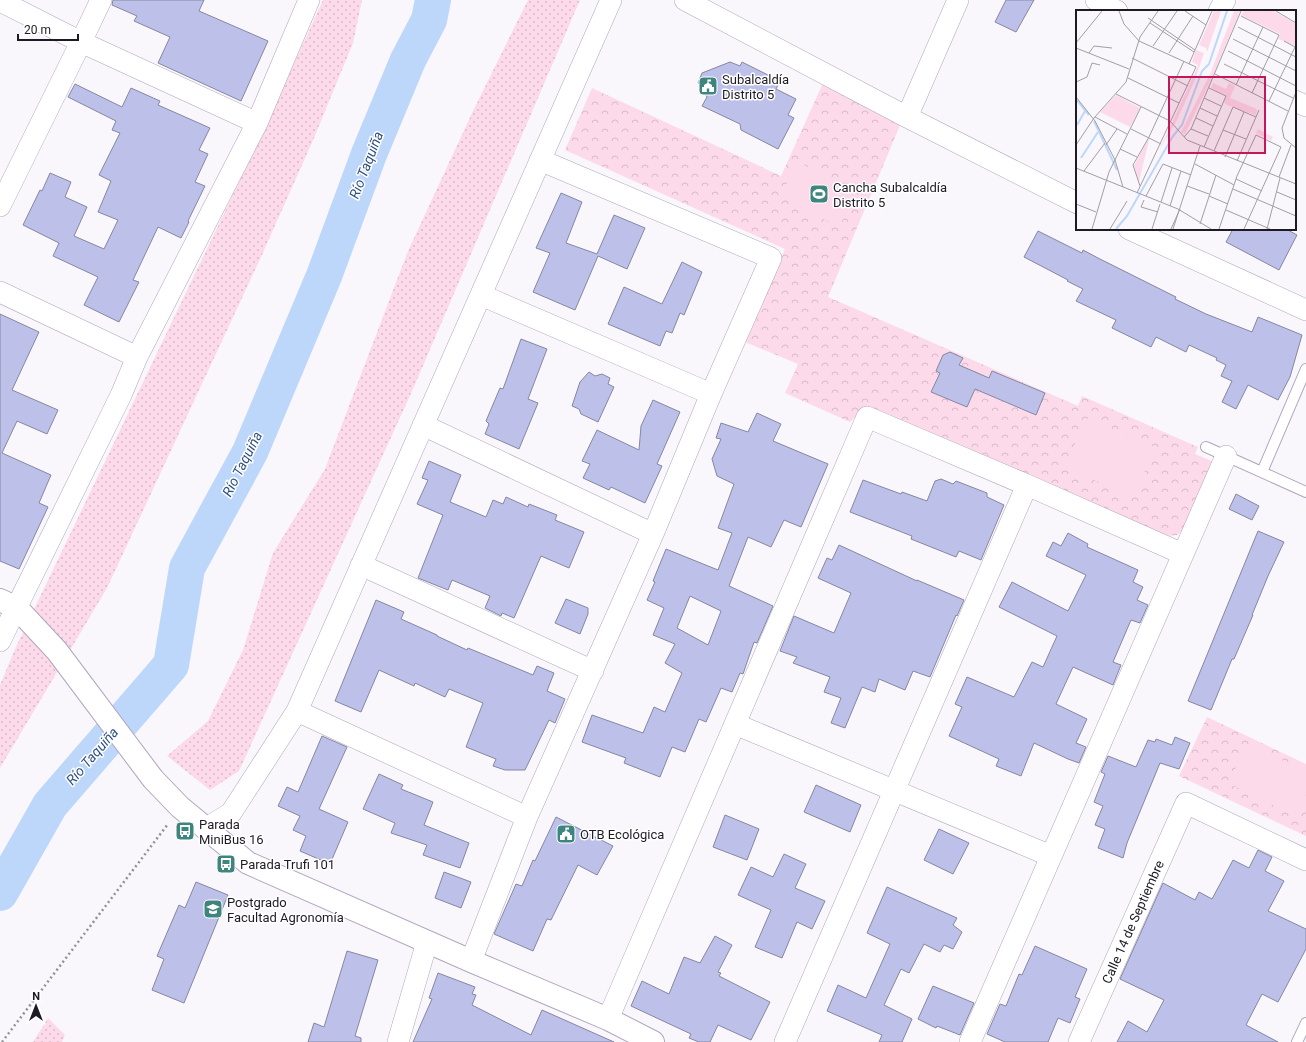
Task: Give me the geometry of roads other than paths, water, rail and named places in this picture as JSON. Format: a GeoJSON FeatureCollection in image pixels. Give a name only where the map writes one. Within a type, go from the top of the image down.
{"type":"FeatureCollection","features":[{"type":"Feature","properties":{"kind":"street"},"geometry":{"type":"LineString","coordinates":[[0,206],[82,42],[101,0]]}},
{"type":"Feature","properties":{"kind":"street"},"geometry":{"type":"LineString","coordinates":[[0,641],[8,604],[121,395],[137,357],[257,123],[309,0]]}},
{"type":"Feature","properties":{"kind":"street"},"geometry":{"type":"LineString","coordinates":[[205,829],[231,813],[297,711],[611,0]]}},
{"type":"Feature","properties":{"kind":"street"},"geometry":{"type":"LineString","coordinates":[[684,0],[1076,202]]}},
{"type":"Feature","properties":{"kind":"street"},"geometry":{"type":"LineString","coordinates":[[907,116],[958,0]]}},
{"type":"Feature","properties":{"kind":"street"},"geometry":{"type":"LineString","coordinates":[[1096,0],[1115,10]]}},
{"type":"Feature","properties":{"kind":"street"},"geometry":{"type":"LineString","coordinates":[[1220,10],[1225,0]]}},
{"type":"Feature","properties":{"kind":"street"},"geometry":{"type":"LineString","coordinates":[[0,1],[82,42],[257,123]]}},
{"type":"Feature","properties":{"kind":"street"},"geometry":{"type":"LineString","coordinates":[[1296,101],[1306,106]]}},
{"type":"Feature","properties":{"kind":"street"},"geometry":{"type":"LineString","coordinates":[[471,961],[528,817],[653,534],[711,394],[771,258],[540,160]]}},
{"type":"Feature","properties":{"kind":"street"},"geometry":{"type":"LineString","coordinates":[[1131,230],[1306,310]]}},
{"type":"Feature","properties":{"kind":"street"},"geometry":{"type":"LineString","coordinates":[[0,292],[137,357]]}},
{"type":"Feature","properties":{"kind":"street"},"geometry":{"type":"LineString","coordinates":[[481,295],[711,394]]}},
{"type":"Feature","properties":{"kind":"street"},"geometry":{"type":"LineString","coordinates":[[608,1019],[867,417],[1027,485],[1183,554]]}},
{"type":"Feature","properties":{"kind":"street"},"geometry":{"type":"LineString","coordinates":[[423,425],[653,534]]}},
{"type":"Feature","properties":{"kind":"street"},"geometry":{"type":"LineString","coordinates":[[970,1042],[1226,456]]}},
{"type":"Feature","properties":{"kind":"street"},"geometry":{"type":"LineString","coordinates":[[786,1042],[1027,485]]}},
{"type":"Feature","properties":{"kind":"street"},"geometry":{"type":"LineString","coordinates":[[362,565],[593,671]]}},
{"type":"Feature","properties":{"kind":"street"},"geometry":{"type":"LineString","coordinates":[[8,604],[57,651],[153,779],[180,807],[248,863],[427,942],[608,1019],[640,1039]]}},
{"type":"Feature","properties":{"kind":"street"},"geometry":{"type":"LineString","coordinates":[[297,711],[528,817]]}},
{"type":"Feature","properties":{"kind":"street"},"geometry":{"type":"LineString","coordinates":[[735,724],[1051,856]]}},
{"type":"Feature","properties":{"kind":"street","name":"Calle 14 de Septiembre"},"geometry":{"type":"LineString","coordinates":[[1079,1042],[1186,803],[1306,860]]}},
{"type":"Feature","properties":{"kind":"street"},"geometry":{"type":"LineString","coordinates":[[398,1042],[427,942]]}},
{"type":"Feature","properties":{"kind":"lane"},"geometry":{"type":"LineString","coordinates":[[1262,472],[1306,368]]}},
{"type":"Feature","properties":{"kind":"lane"},"geometry":{"type":"LineString","coordinates":[[1206,447],[1306,492]]}},
{"type":"Feature","properties":{"kind":"lane"},"geometry":{"type":"LineString","coordinates":[[1297,1042],[1306,1023]]}},
{"type":"Feature","properties":{"kind":"waterway","name":"Río Taquiña"},"geometry":{"type":"LineString","coordinates":[[0,893],[50,805],[171,665],[187,568],[250,452],[324,276],[369,154],[408,60],[429,20],[433,0]]}},
{"type":"Feature","properties":{"kind":"place","name":"Subalcaldía Distrito 5"},"geometry":{"type":"Point","coordinates":[708,86]}},
{"type":"Feature","properties":{"kind":"place","name":"Cancha Subalcaldía Distrito 5"},"geometry":{"type":"Point","coordinates":[819,194]}},
{"type":"Feature","properties":{"kind":"place","name":"Parada MiniBus 16"},"geometry":{"type":"Point","coordinates":[185,831]}},
{"type":"Feature","properties":{"kind":"place","name":"OTB Ecológica"},"geometry":{"type":"Point","coordinates":[566,834]}},
{"type":"Feature","properties":{"kind":"place","name":"Parada Trufi 101"},"geometry":{"type":"Point","coordinates":[226,864]}},
{"type":"Feature","properties":{"kind":"place","name":"Postgrado Facultad Agronomía"},"geometry":{"type":"Point","coordinates":[213,909]}}]}
